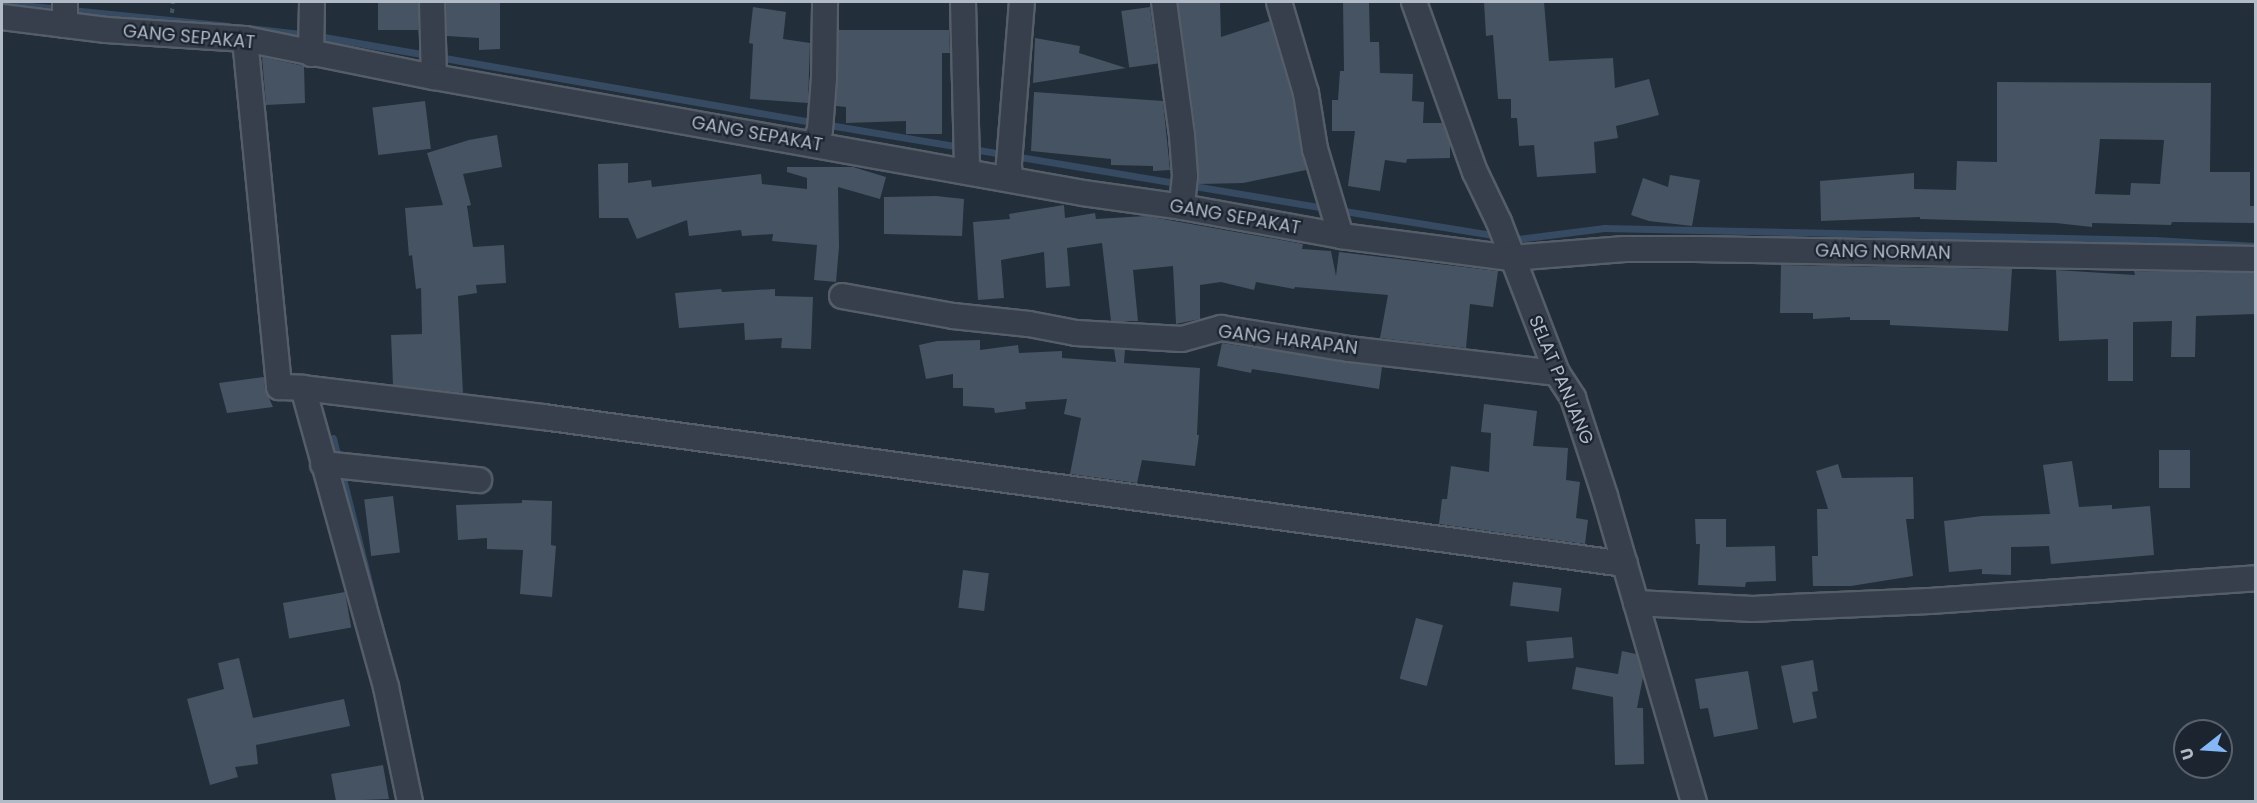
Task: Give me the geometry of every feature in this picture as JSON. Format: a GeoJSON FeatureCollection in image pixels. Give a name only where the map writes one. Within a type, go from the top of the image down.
{"type":"FeatureCollection","features":[{"type":"Feature","properties":{"kind":"street"},"geometry":{"type":"LineString","coordinates":[[312,2],[312,43]]}},
{"type":"Feature","properties":{"kind":"street"},"geometry":{"type":"LineString","coordinates":[[432,2],[433,72]]}},
{"type":"Feature","properties":{"kind":"street"},"geometry":{"type":"LineString","coordinates":[[818,129],[825,2]]}},
{"type":"Feature","properties":{"kind":"street"},"geometry":{"type":"LineString","coordinates":[[963,2],[966,156]]}},
{"type":"Feature","properties":{"kind":"street"},"geometry":{"type":"LineString","coordinates":[[1010,171],[1022,2]]}},
{"type":"Feature","properties":{"kind":"street"},"geometry":{"type":"LineString","coordinates":[[1164,2],[1181,125],[1184,193]]}},
{"type":"Feature","properties":{"kind":"street"},"geometry":{"type":"LineString","coordinates":[[1279,2],[1306,93],[1315,149],[1335,218]]}},
{"type":"Feature","properties":{"kind":"street","name":"SELAT PANJANG"},"geometry":{"type":"LineString","coordinates":[[1414,2],[1475,172],[1499,222],[1557,373],[1573,398],[1625,564],[1694,801]]}},
{"type":"Feature","properties":{"kind":"street","name":"GANG SEPAKAT"},"geometry":{"type":"LineString","coordinates":[[2,17],[65,16],[245,39],[312,43],[433,72],[818,129],[966,156],[1010,171],[1184,193],[1335,218],[1511,255]]}},
{"type":"Feature","properties":{"kind":"street"},"geometry":{"type":"LineString","coordinates":[[245,39],[279,387],[303,388],[567,421],[1625,564]]}},
{"type":"Feature","properties":{"kind":"street","name":"GANG NORMAN"},"geometry":{"type":"LineString","coordinates":[[1511,255],[1624,249],[1695,249],[2256,259]]}},
{"type":"Feature","properties":{"kind":"street","name":"GANG HARAPAN"},"geometry":{"type":"LineString","coordinates":[[842,296],[1076,333],[1182,339],[1221,328],[1349,349],[1557,373]]}},
{"type":"Feature","properties":{"kind":"street"},"geometry":{"type":"LineString","coordinates":[[303,388],[322,464],[330,477],[380,663],[410,801]]}},
{"type":"Feature","properties":{"kind":"street"},"geometry":{"type":"LineString","coordinates":[[322,464],[478,480]]}},
{"type":"Feature","properties":{"kind":"street"},"geometry":{"type":"LineString","coordinates":[[1636,603],[1753,609],[1791,608],[1930,601],[2256,578]]}},
{"type":"Feature","properties":{"kind":"building"},"geometry":{"type":"Polygon","coordinates":[[[378,2],[418,2],[418,30],[378,30],[378,2]]]}},
{"type":"Feature","properties":{"kind":"building"},"geometry":{"type":"Polygon","coordinates":[[[446,2],[500,2],[500,49],[479,50],[479,38],[447,36],[446,2]]]}},
{"type":"Feature","properties":{"kind":"building"},"geometry":{"type":"Polygon","coordinates":[[[1178,2],[1220,2],[1221,37],[1270,21],[1292,96],[1306,170],[1243,183],[1199,184],[1196,133],[1178,2]]]}},
{"type":"Feature","properties":{"kind":"building"},"geometry":{"type":"Polygon","coordinates":[[[1343,2],[1369,2],[1370,42],[1379,42],[1380,73],[1413,74],[1412,101],[1424,102],[1423,123],[1442,123],[1450,144],[1450,158],[1407,159],[1406,163],[1385,160],[1380,191],[1348,186],[1355,131],[1332,131],[1332,100],[1338,100],[1340,71],[1344,71],[1343,2]]]}},
{"type":"Feature","properties":{"kind":"building"},"geometry":{"type":"Polygon","coordinates":[[[1484,2],[1544,2],[1549,61],[1613,58],[1615,88],[1649,79],[1659,115],[1616,126],[1618,138],[1594,142],[1596,173],[1537,177],[1534,145],[1519,146],[1517,118],[1511,118],[1511,99],[1498,99],[1493,35],[1486,36],[1484,2]]]}},
{"type":"Feature","properties":{"kind":"building"},"geometry":{"type":"Polygon","coordinates":[[[753,7],[786,12],[783,39],[810,43],[808,103],[750,99],[753,44],[749,43],[753,7]]]}},
{"type":"Feature","properties":{"kind":"building"},"geometry":{"type":"Polygon","coordinates":[[[1150,7],[1158,63],[1129,67],[1121,11],[1150,7]]]}},
{"type":"Feature","properties":{"kind":"building"},"geometry":{"type":"Polygon","coordinates":[[[839,30],[949,30],[950,53],[942,53],[942,134],[906,134],[906,121],[846,123],[846,107],[836,106],[839,30]]]}},
{"type":"Feature","properties":{"kind":"building"},"geometry":{"type":"Polygon","coordinates":[[[1035,38],[1080,46],[1079,53],[1126,68],[1033,83],[1035,38]]]}},
{"type":"Feature","properties":{"kind":"building"},"geometry":{"type":"Polygon","coordinates":[[[262,57],[304,66],[305,103],[266,105],[262,57]]]}},
{"type":"Feature","properties":{"kind":"building"},"geometry":{"type":"Polygon","coordinates":[[[1997,82],[2211,83],[2210,172],[2250,172],[2250,206],[2256,206],[2256,223],[2172,222],[2171,225],[2092,223],[2092,227],[2056,223],[1920,219],[1920,217],[1821,221],[1820,181],[1914,173],[1914,189],[1956,190],[1957,161],[1997,162],[1997,82]],[[2100,139],[2095,194],[2130,195],[2131,183],[2160,184],[2164,140],[2100,139]]]}},
{"type":"Feature","properties":{"kind":"building"},"geometry":{"type":"Polygon","coordinates":[[[1034,92],[1163,101],[1170,170],[1153,171],[1153,166],[1111,165],[1111,159],[1031,151],[1034,92]]]}},
{"type":"Feature","properties":{"kind":"building"},"geometry":{"type":"Polygon","coordinates":[[[425,101],[431,149],[378,155],[372,107],[425,101]]]}},
{"type":"Feature","properties":{"kind":"building"},"geometry":{"type":"Polygon","coordinates":[[[497,135],[502,167],[463,174],[471,205],[467,206],[473,247],[504,245],[506,283],[476,285],[477,293],[458,296],[463,393],[393,385],[391,335],[422,334],[421,288],[416,289],[412,255],[409,256],[405,208],[443,205],[427,153],[469,140],[497,135]]]}},
{"type":"Feature","properties":{"kind":"building"},"geometry":{"type":"Polygon","coordinates":[[[628,163],[628,183],[651,180],[652,187],[761,174],[762,184],[807,189],[807,178],[787,172],[787,167],[853,167],[886,177],[880,199],[838,187],[839,247],[836,282],[814,280],[817,245],[772,241],[773,234],[742,236],[741,230],[689,236],[687,220],[637,239],[628,218],[599,218],[598,164],[628,163]]]}},
{"type":"Feature","properties":{"kind":"building"},"geometry":{"type":"Polygon","coordinates":[[[1670,175],[1700,180],[1692,226],[1649,221],[1631,215],[1643,178],[1668,187],[1670,175]]]}},
{"type":"Feature","properties":{"kind":"building"},"geometry":{"type":"Polygon","coordinates":[[[936,196],[964,199],[962,236],[884,234],[884,197],[936,196]]]}},
{"type":"Feature","properties":{"kind":"building"},"geometry":{"type":"Polygon","coordinates":[[[1064,205],[1065,218],[1095,213],[1096,219],[1146,216],[1303,244],[1302,249],[1331,251],[1336,276],[1339,252],[1498,271],[1493,307],[1470,304],[1466,348],[1380,338],[1388,295],[1295,287],[1294,289],[1256,282],[1254,290],[1221,282],[1200,285],[1200,319],[1176,324],[1173,266],[1133,270],[1138,321],[1111,321],[1102,243],[1067,248],[1070,286],[1046,288],[1044,252],[1001,260],[1004,298],[978,300],[973,222],[1010,219],[1009,214],[1064,205]]]}},
{"type":"Feature","properties":{"kind":"building"},"geometry":{"type":"Polygon","coordinates":[[[1781,265],[2012,269],[2008,331],[1890,325],[1890,320],[1850,320],[1850,317],[1813,319],[1813,313],[1780,313],[1781,265]]]}},
{"type":"Feature","properties":{"kind":"building"},"geometry":{"type":"Polygon","coordinates":[[[2056,270],[2135,275],[2134,271],[2256,273],[2256,314],[2196,316],[2195,357],[2171,357],[2172,321],[2133,322],[2133,381],[2108,381],[2108,339],[2059,341],[2056,270]]]}},
{"type":"Feature","properties":{"kind":"building"},"geometry":{"type":"Polygon","coordinates":[[[721,289],[722,292],[775,289],[775,296],[813,297],[811,349],[781,348],[782,338],[745,340],[744,323],[679,328],[675,293],[721,289]]]}},
{"type":"Feature","properties":{"kind":"building"},"geometry":{"type":"Polygon","coordinates":[[[980,340],[980,350],[1018,345],[1019,353],[1062,351],[1062,358],[1116,362],[1114,349],[1125,350],[1124,363],[1200,368],[1197,435],[1199,435],[1195,466],[1142,460],[1137,483],[1070,474],[1081,418],[1064,414],[1067,399],[1025,402],[1026,409],[995,413],[994,408],[963,406],[963,388],[953,388],[953,374],[926,379],[919,345],[937,341],[980,340]]]}},
{"type":"Feature","properties":{"kind":"building"},"geometry":{"type":"Polygon","coordinates":[[[1222,343],[1382,367],[1379,389],[1252,369],[1251,373],[1217,366],[1222,343]]]}},
{"type":"Feature","properties":{"kind":"building"},"geometry":{"type":"Polygon","coordinates":[[[264,377],[265,389],[273,407],[227,413],[219,383],[264,377]]]}},
{"type":"Feature","properties":{"kind":"building"},"geometry":{"type":"Polygon","coordinates":[[[1484,404],[1537,411],[1533,446],[1568,448],[1566,480],[1580,482],[1576,518],[1588,520],[1585,544],[1439,524],[1442,499],[1447,499],[1451,466],[1489,472],[1491,433],[1481,432],[1484,404]]]}},
{"type":"Feature","properties":{"kind":"building"},"geometry":{"type":"Polygon","coordinates":[[[2159,450],[2190,450],[2190,488],[2159,488],[2159,450]]]}},
{"type":"Feature","properties":{"kind":"building"},"geometry":{"type":"Polygon","coordinates":[[[2072,461],[2079,507],[2112,505],[2112,509],[2150,506],[2154,555],[2051,564],[2049,546],[2011,547],[2011,575],[1982,574],[1982,569],[1949,572],[1944,521],[1982,516],[2050,514],[2043,465],[2072,461]]]}},
{"type":"Feature","properties":{"kind":"building"},"geometry":{"type":"Polygon","coordinates":[[[1838,464],[1842,478],[1913,477],[1914,519],[1906,519],[1913,576],[1851,586],[1813,586],[1812,556],[1818,556],[1817,509],[1828,509],[1816,471],[1838,464]]]}},
{"type":"Feature","properties":{"kind":"building"},"geometry":{"type":"Polygon","coordinates":[[[393,496],[400,553],[371,556],[364,500],[393,496]]]}},
{"type":"Feature","properties":{"kind":"building"},"geometry":{"type":"Polygon","coordinates":[[[522,500],[552,501],[551,545],[556,546],[552,597],[520,594],[523,550],[487,549],[487,538],[458,540],[456,505],[522,503],[522,500]]]}},
{"type":"Feature","properties":{"kind":"building"},"geometry":{"type":"Polygon","coordinates":[[[1695,519],[1726,519],[1726,547],[1775,546],[1776,581],[1746,582],[1745,587],[1698,585],[1700,544],[1696,544],[1695,519]]]}},
{"type":"Feature","properties":{"kind":"building"},"geometry":{"type":"Polygon","coordinates":[[[963,570],[989,573],[984,611],[958,608],[963,570]]]}},
{"type":"Feature","properties":{"kind":"building"},"geometry":{"type":"Polygon","coordinates":[[[1513,582],[1562,588],[1559,612],[1510,606],[1513,582]]]}},
{"type":"Feature","properties":{"kind":"building"},"geometry":{"type":"Polygon","coordinates":[[[345,592],[351,627],[289,638],[283,603],[345,592]]]}},
{"type":"Feature","properties":{"kind":"building"},"geometry":{"type":"Polygon","coordinates":[[[1416,618],[1443,625],[1427,686],[1400,679],[1416,618]]]}},
{"type":"Feature","properties":{"kind":"building"},"geometry":{"type":"Polygon","coordinates":[[[1572,637],[1574,658],[1528,662],[1526,641],[1572,637]]]}},
{"type":"Feature","properties":{"kind":"building"},"geometry":{"type":"Polygon","coordinates":[[[1622,651],[1636,654],[1643,677],[1637,708],[1643,708],[1644,764],[1615,765],[1613,697],[1572,689],[1576,667],[1618,674],[1622,651]]]}},
{"type":"Feature","properties":{"kind":"building"},"geometry":{"type":"Polygon","coordinates":[[[239,658],[253,718],[344,699],[350,726],[256,745],[258,764],[235,767],[238,777],[210,785],[187,699],[224,689],[218,663],[239,658]]]}},
{"type":"Feature","properties":{"kind":"building"},"geometry":{"type":"Polygon","coordinates":[[[1813,660],[1818,691],[1812,692],[1817,718],[1793,723],[1781,666],[1813,660]]]}},
{"type":"Feature","properties":{"kind":"building"},"geometry":{"type":"Polygon","coordinates":[[[1748,671],[1758,729],[1714,737],[1708,708],[1700,709],[1695,679],[1748,671]]]}},
{"type":"Feature","properties":{"kind":"building"},"geometry":{"type":"Polygon","coordinates":[[[383,765],[389,799],[336,801],[331,774],[383,765]]]}},
{"type":"Feature","properties":{"kind":"waterway"},"geometry":{"type":"LineString","coordinates":[[2,3],[229,26]]}},
{"type":"Feature","properties":{"kind":"waterway"},"geometry":{"type":"LineString","coordinates":[[249,28],[318,36],[835,126],[1327,208]]}},
{"type":"Feature","properties":{"kind":"waterway"},"geometry":{"type":"LineString","coordinates":[[1338,210],[1498,236]]}},
{"type":"Feature","properties":{"kind":"waterway"},"geometry":{"type":"LineString","coordinates":[[1509,238],[1517,239],[1604,228],[2155,240],[2256,246]]}},
{"type":"Feature","properties":{"kind":"waterway"},"geometry":{"type":"LineString","coordinates":[[333,438],[374,602]]}}]}
